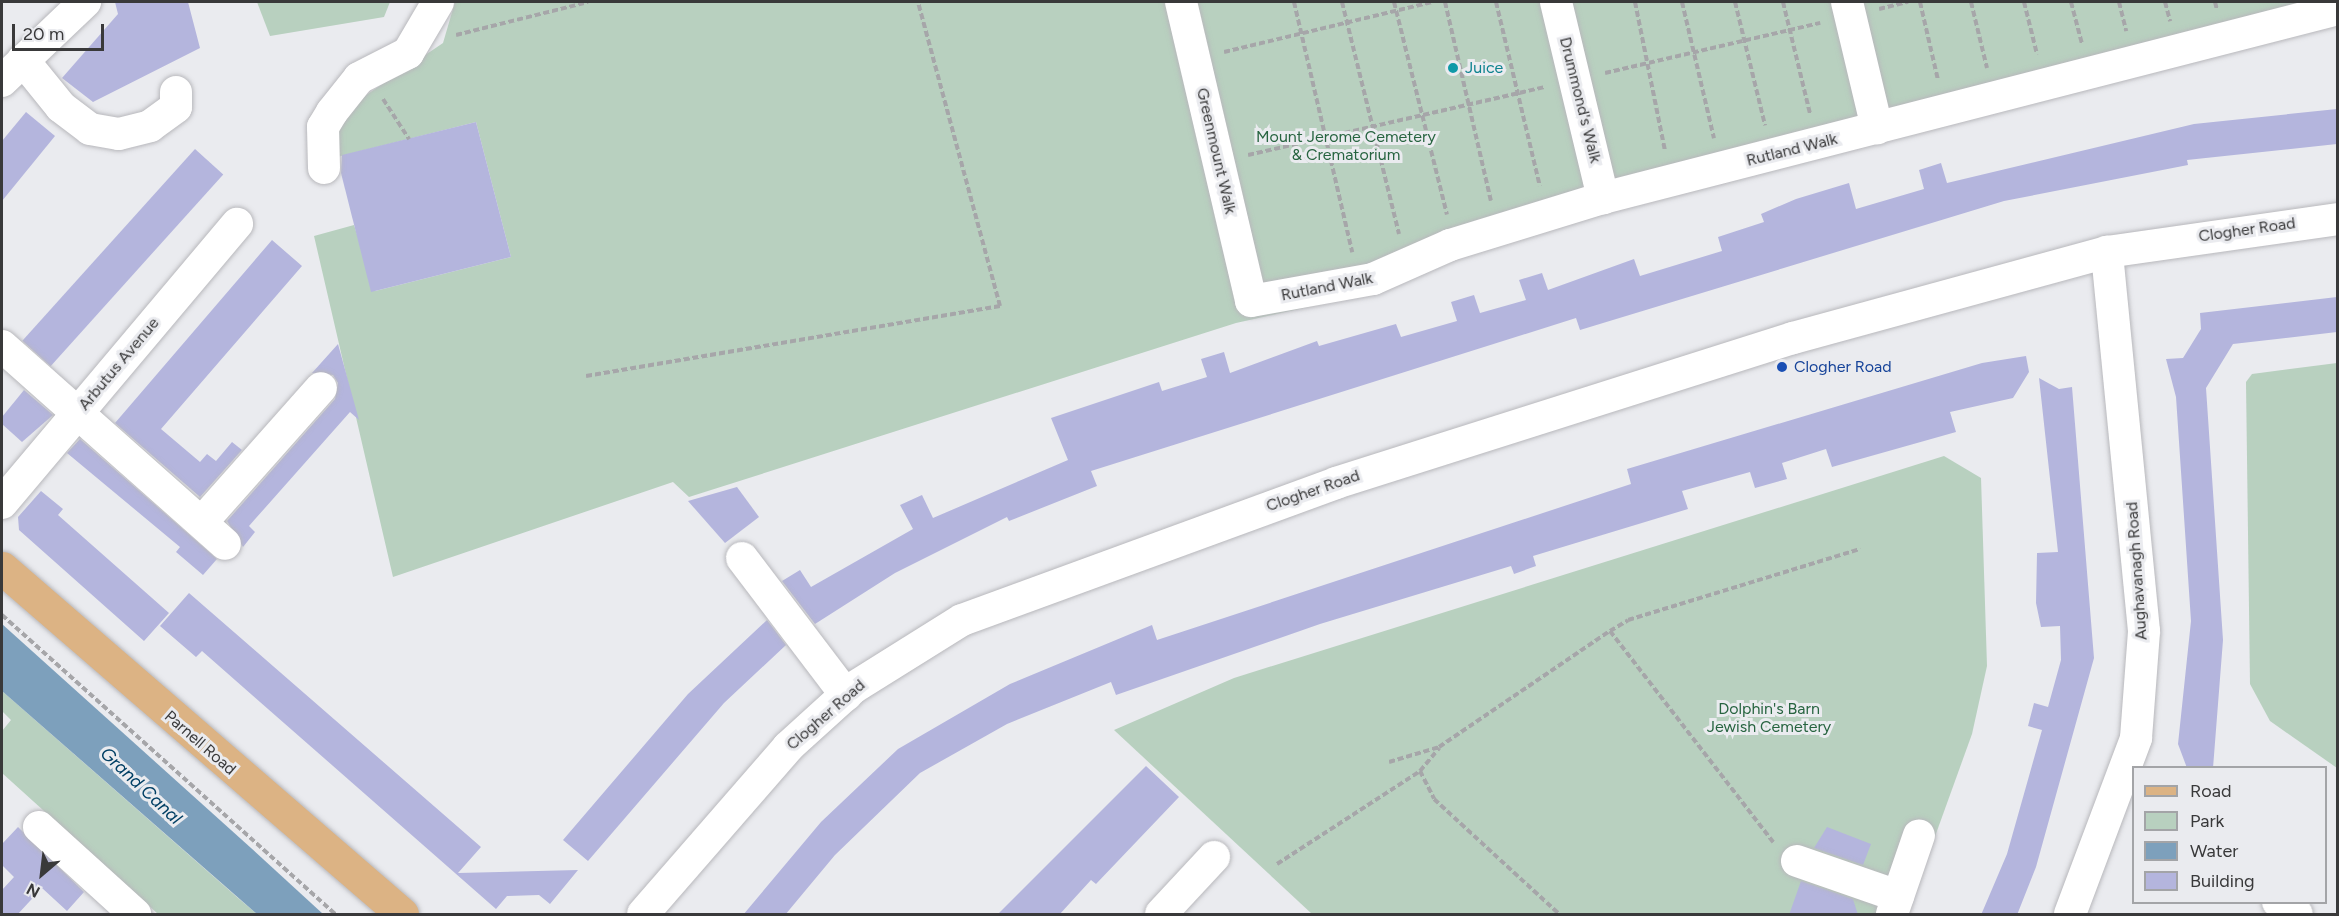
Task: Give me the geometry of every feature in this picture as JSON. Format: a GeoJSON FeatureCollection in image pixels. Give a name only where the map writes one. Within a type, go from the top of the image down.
{"type":"FeatureCollection","features":[{"type":"Feature","properties":{"kind":"main road","name":"Parnell Road"},"geometry":{"type":"LineString","coordinates":[[2,568],[402,915]]}},
{"type":"Feature","properties":{"kind":"street"},"geometry":{"type":"LineString","coordinates":[[86,2],[10,73],[90,129],[119,134],[150,126],[176,107],[176,92]]}},
{"type":"Feature","properties":{"kind":"street"},"geometry":{"type":"LineString","coordinates":[[324,168],[323,127],[363,75],[417,43],[438,2]]}},
{"type":"Feature","properties":{"kind":"street","name":"Greenmount Walk"},"geometry":{"type":"LineString","coordinates":[[1181,2],[1251,301]]}},
{"type":"Feature","properties":{"kind":"street","name":"Drummond's Walk"},"geometry":{"type":"LineString","coordinates":[[1556,2],[1603,198]]}},
{"type":"Feature","properties":{"kind":"street"},"geometry":{"type":"LineString","coordinates":[[1847,2],[1877,128]]}},
{"type":"Feature","properties":{"kind":"street","name":"Rutland Walk"},"geometry":{"type":"LineString","coordinates":[[1251,301],[1356,282],[1455,244],[1603,198],[2089,72],[2278,12],[2337,9]]}},
{"type":"Feature","properties":{"kind":"street","name":"Clogher Road"},"geometry":{"type":"LineString","coordinates":[[643,915],[788,747],[846,695],[962,620],[1336,483],[1782,342],[2107,252],[2337,219]]}},
{"type":"Feature","properties":{"kind":"street","name":"Arbutus Avenue"},"geometry":{"type":"LineString","coordinates":[[2,504],[237,224]]}},
{"type":"Feature","properties":{"kind":"street","name":"Aughavanagh Road"},"geometry":{"type":"LineString","coordinates":[[2070,915],[2125,804],[2136,738],[2144,631],[2107,252]]}},
{"type":"Feature","properties":{"kind":"street"},"geometry":{"type":"LineString","coordinates":[[2,346],[225,544]]}},
{"type":"Feature","properties":{"kind":"street"},"geometry":{"type":"LineString","coordinates":[[202,522],[321,388]]}},
{"type":"Feature","properties":{"kind":"street"},"geometry":{"type":"LineString","coordinates":[[742,558],[846,695]]}},
{"type":"Feature","properties":{"kind":"street"},"geometry":{"type":"LineString","coordinates":[[39,827],[135,915]]}},
{"type":"Feature","properties":{"kind":"street"},"geometry":{"type":"LineString","coordinates":[[1797,861],[1895,905],[1919,835]]}},
{"type":"Feature","properties":{"kind":"street"},"geometry":{"type":"LineString","coordinates":[[1161,915],[1214,856]]}},
{"type":"Feature","properties":{"kind":"street"},"geometry":{"type":"LineString","coordinates":[[2280,904],[2296,915]]}},
{"type":"Feature","properties":{"kind":"path"},"geometry":{"type":"LineString","coordinates":[[417,43],[588,2]]}},
{"type":"Feature","properties":{"kind":"path"},"geometry":{"type":"LineString","coordinates":[[586,376],[1000,306],[918,2]]}},
{"type":"Feature","properties":{"kind":"path"},"geometry":{"type":"LineString","coordinates":[[1294,2],[1356,282]]}},
{"type":"Feature","properties":{"kind":"path"},"geometry":{"type":"LineString","coordinates":[[1342,2],[1407,264]]}},
{"type":"Feature","properties":{"kind":"path"},"geometry":{"type":"LineString","coordinates":[[1394,2],[1455,244]]}},
{"type":"Feature","properties":{"kind":"path"},"geometry":{"type":"LineString","coordinates":[[1194,59],[1433,2]]}},
{"type":"Feature","properties":{"kind":"path"},"geometry":{"type":"LineString","coordinates":[[1445,2],[1497,231]]}},
{"type":"Feature","properties":{"kind":"path"},"geometry":{"type":"LineString","coordinates":[[1496,2],[1547,216]]}},
{"type":"Feature","properties":{"kind":"path"},"geometry":{"type":"LineString","coordinates":[[1635,2],[1671,181]]}},
{"type":"Feature","properties":{"kind":"path"},"geometry":{"type":"LineString","coordinates":[[1682,2],[1720,168]]}},
{"type":"Feature","properties":{"kind":"path"},"geometry":{"type":"LineString","coordinates":[[1735,2],[1772,155]]}},
{"type":"Feature","properties":{"kind":"path"},"geometry":{"type":"LineString","coordinates":[[1783,2],[1817,143]]}},
{"type":"Feature","properties":{"kind":"path"},"geometry":{"type":"LineString","coordinates":[[1920,2],[1944,110]]}},
{"type":"Feature","properties":{"kind":"path"},"geometry":{"type":"LineString","coordinates":[[1971,2],[1994,97]]}},
{"type":"Feature","properties":{"kind":"path"},"geometry":{"type":"LineString","coordinates":[[2024,2],[2045,84]]}},
{"type":"Feature","properties":{"kind":"path"},"geometry":{"type":"LineString","coordinates":[[2072,2],[2089,72]]}},
{"type":"Feature","properties":{"kind":"path"},"geometry":{"type":"LineString","coordinates":[[363,75],[408,139]]}},
{"type":"Feature","properties":{"kind":"path"},"geometry":{"type":"LineString","coordinates":[[1389,762],[1439,747],[1628,620],[1860,549]]}},
{"type":"Feature","properties":{"kind":"path"},"geometry":{"type":"LineString","coordinates":[[2,615],[335,915]]}},
{"type":"Feature","properties":{"kind":"path"},"geometry":{"type":"LineString","coordinates":[[1610,631],[1763,835],[1797,861]]}},
{"type":"Feature","properties":{"kind":"path"},"geometry":{"type":"LineString","coordinates":[[1277,864],[1420,771],[1439,747]]}},
{"type":"Feature","properties":{"kind":"path"},"geometry":{"type":"LineString","coordinates":[[1420,771],[1434,799],[1559,915]]}},
{"type":"Feature","properties":{"kind":"green space"},"geometry":{"type":"Polygon","coordinates":[[[257,2],[390,2],[384,17],[270,36],[257,2]]]}},
{"type":"Feature","properties":{"kind":"green space","name":"Mount Jerome Cemetery & Crematorium"},"geometry":{"type":"Polygon","coordinates":[[[455,2],[2337,2],[1503,238],[1371,293],[1236,323],[689,497],[673,482],[393,577],[314,236],[354,225],[375,291],[511,257],[476,122],[337,157],[333,141],[347,108],[443,43],[455,2]]]}},
{"type":"Feature","properties":{"kind":"green space"},"geometry":{"type":"Polygon","coordinates":[[[2338,363],[2337,768],[2270,721],[2250,684],[2246,382],[2252,374],[2338,363]]]}},
{"type":"Feature","properties":{"kind":"green space","name":"Dolphin's Barn Jewish Cemetery"},"geometry":{"type":"Polygon","coordinates":[[[1944,456],[1981,478],[1987,666],[1972,734],[1907,914],[1312,914],[1114,730],[1234,678],[1944,456]]]}},
{"type":"Feature","properties":{"kind":"green space"},"geometry":{"type":"Polygon","coordinates":[[[2,691],[257,914],[158,914],[2,773],[2,731],[11,720],[2,711],[2,691]]]}},
{"type":"Feature","properties":{"kind":"water","name":"Grand Canal"},"geometry":{"type":"Polygon","coordinates":[[[2,624],[323,914],[257,914],[2,691],[2,624]]]}},
{"type":"Feature","properties":{"kind":"building"},"geometry":{"type":"Polygon","coordinates":[[[115,2],[188,2],[200,48],[93,102],[62,78],[118,14],[115,2]]]}},
{"type":"Feature","properties":{"kind":"building"},"geometry":{"type":"Polygon","coordinates":[[[2337,109],[2337,144],[2187,160],[2188,165],[2004,201],[1580,330],[1576,318],[1091,471],[1097,486],[1009,521],[1007,517],[895,573],[815,624],[782,581],[800,570],[811,587],[913,529],[900,505],[922,495],[933,518],[1068,460],[1051,418],[1159,382],[1162,391],[1207,377],[1201,359],[1224,352],[1230,373],[1317,341],[1319,346],[1396,324],[1401,337],[1457,321],[1451,302],[1474,295],[1480,313],[1526,300],[1519,280],[1542,273],[1548,290],[1634,259],[1640,276],[1722,251],[1718,237],[1764,222],[1761,214],[1796,199],[1849,183],[1856,209],[1924,189],[1919,170],[1941,163],[1947,183],[2194,124],[2337,109]]]}},
{"type":"Feature","properties":{"kind":"building"},"geometry":{"type":"Polygon","coordinates":[[[26,112],[55,136],[2,201],[2,141],[26,112]]]}},
{"type":"Feature","properties":{"kind":"building"},"geometry":{"type":"Polygon","coordinates":[[[476,122],[511,257],[371,292],[341,173],[342,155],[476,122]]]}},
{"type":"Feature","properties":{"kind":"building"},"geometry":{"type":"Polygon","coordinates":[[[195,149],[223,174],[51,366],[22,341],[195,149]]]}},
{"type":"Feature","properties":{"kind":"building"},"geometry":{"type":"Polygon","coordinates":[[[272,240],[302,266],[161,429],[200,462],[207,454],[216,461],[232,442],[242,450],[200,497],[115,423],[272,240]]]}},
{"type":"Feature","properties":{"kind":"building"},"geometry":{"type":"Polygon","coordinates":[[[2337,297],[2337,332],[2233,344],[2206,388],[2223,640],[2213,766],[2186,766],[2178,744],[2191,621],[2176,397],[2166,359],[2183,358],[2201,329],[2200,313],[2337,297]]]}},
{"type":"Feature","properties":{"kind":"building"},"geometry":{"type":"Polygon","coordinates":[[[338,344],[359,420],[350,412],[249,526],[255,532],[243,547],[227,521],[335,399],[338,383],[333,375],[312,373],[338,344]]]}},
{"type":"Feature","properties":{"kind":"building"},"geometry":{"type":"Polygon","coordinates":[[[2026,356],[2029,372],[2013,398],[1950,412],[1956,432],[1832,467],[1826,449],[1782,463],[1787,479],[1755,488],[1750,472],[1682,491],[1688,509],[1533,556],[1536,566],[1514,574],[1511,566],[1320,624],[1116,695],[1111,682],[1007,724],[920,773],[835,855],[785,915],[743,915],[821,822],[898,749],[1010,684],[1152,625],[1157,640],[1631,484],[1627,469],[1982,363],[2026,356]]]}},
{"type":"Feature","properties":{"kind":"building"},"geometry":{"type":"Polygon","coordinates":[[[2039,378],[2059,389],[2072,387],[2094,658],[2036,867],[2017,915],[1981,915],[2007,854],[2042,730],[2028,726],[2034,703],[2048,707],[2061,660],[2060,626],[2041,627],[2036,603],[2037,553],[2058,552],[2039,378]]]}},
{"type":"Feature","properties":{"kind":"building"},"geometry":{"type":"Polygon","coordinates":[[[24,390],[53,415],[22,442],[2,424],[2,417],[24,390]]]}},
{"type":"Feature","properties":{"kind":"building"},"geometry":{"type":"Polygon","coordinates":[[[80,439],[217,559],[203,575],[176,552],[180,547],[67,453],[80,439]]]}},
{"type":"Feature","properties":{"kind":"building"},"geometry":{"type":"Polygon","coordinates":[[[737,487],[759,517],[725,543],[688,501],[737,487]]]}},
{"type":"Feature","properties":{"kind":"building"},"geometry":{"type":"Polygon","coordinates":[[[41,491],[63,509],[58,515],[169,613],[144,641],[19,530],[18,517],[41,491]]]}},
{"type":"Feature","properties":{"kind":"building"},"geometry":{"type":"Polygon","coordinates":[[[189,593],[481,847],[458,873],[578,870],[550,904],[539,895],[507,896],[496,909],[202,651],[196,657],[160,626],[189,593]]]}},
{"type":"Feature","properties":{"kind":"building"},"geometry":{"type":"Polygon","coordinates":[[[767,620],[786,645],[724,703],[588,861],[563,840],[688,694],[767,620]]]}},
{"type":"Feature","properties":{"kind":"building"},"geometry":{"type":"Polygon","coordinates":[[[1146,766],[1179,797],[1096,884],[1091,880],[1059,915],[997,915],[1146,766]]]}},
{"type":"Feature","properties":{"kind":"building"},"geometry":{"type":"Polygon","coordinates":[[[18,827],[84,892],[67,911],[42,888],[17,915],[2,915],[2,890],[14,877],[2,865],[2,844],[18,827]]]}},
{"type":"Feature","properties":{"kind":"building"},"geometry":{"type":"Polygon","coordinates":[[[1827,827],[1871,844],[1863,865],[1814,848],[1827,827]]]}},
{"type":"Feature","properties":{"kind":"building"},"geometry":{"type":"Polygon","coordinates":[[[1801,881],[1853,899],[1858,915],[1789,915],[1801,881]]]}},
{"type":"Feature","properties":{"kind":"place","name":"Juice"},"geometry":{"type":"Point","coordinates":[1453,68]}},
{"type":"Feature","properties":{"kind":"place","name":"Clogher Road"},"geometry":{"type":"Point","coordinates":[1782,367]}}]}
